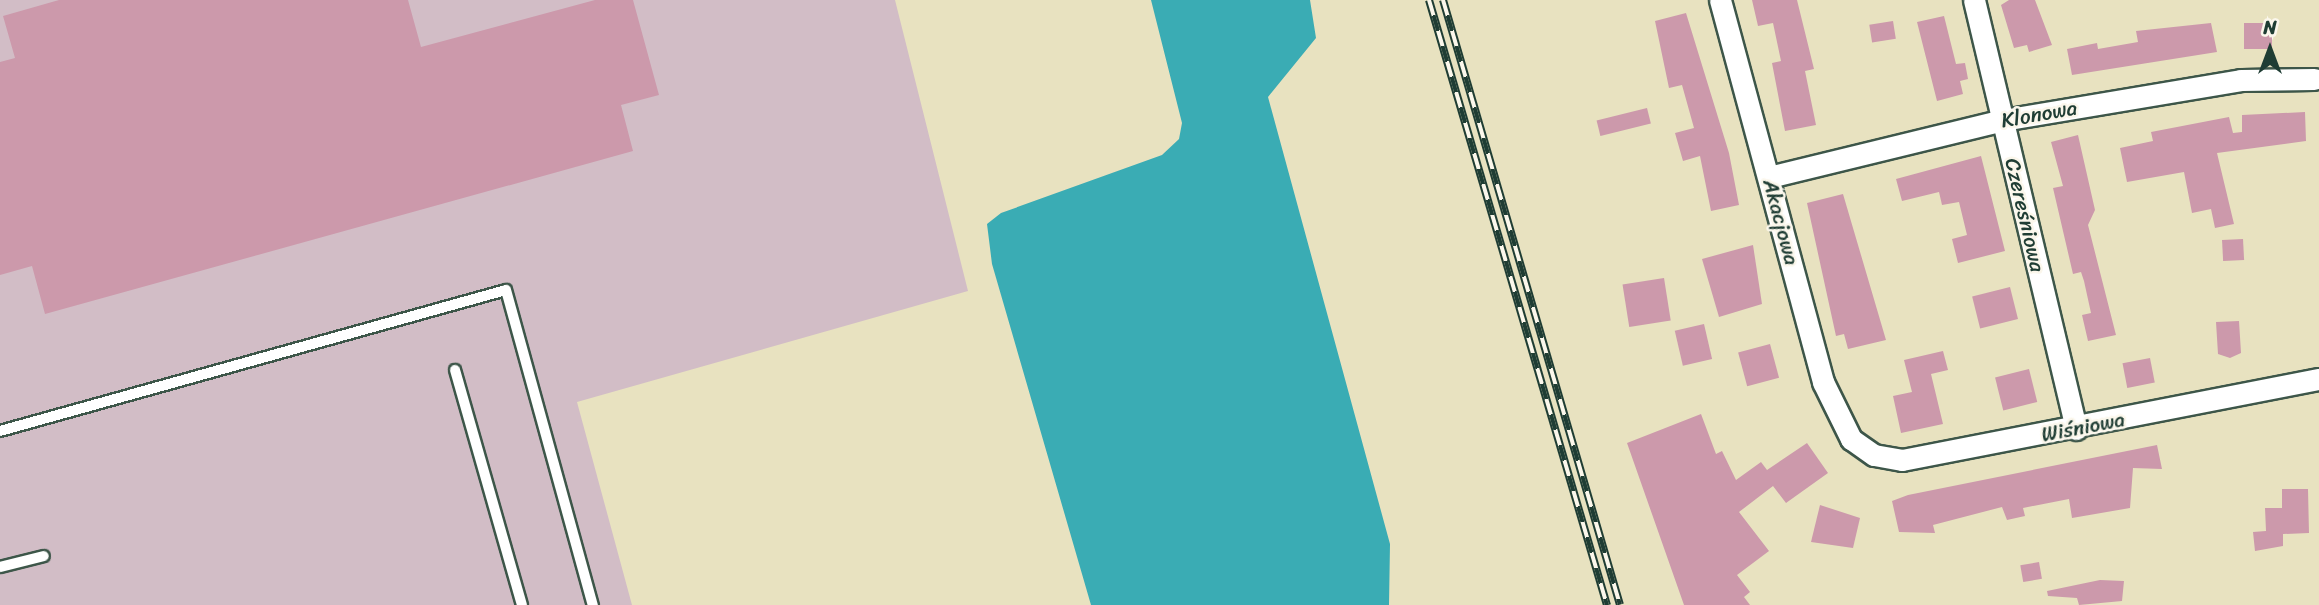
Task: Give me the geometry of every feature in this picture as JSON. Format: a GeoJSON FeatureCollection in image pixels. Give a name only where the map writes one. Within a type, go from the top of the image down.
{"type":"FeatureCollection","features":[{"type":"Feature","properties":{"kind":"street","name":"Akacjowa"},"geometry":{"type":"LineString","coordinates":[[1720,0],[1823,382],[1851,439]]}},
{"type":"Feature","properties":{"kind":"street","name":"Czereśniowa"},"geometry":{"type":"LineString","coordinates":[[1974,0],[2076,429]]}},
{"type":"Feature","properties":{"kind":"street","name":"Klonowa"},"geometry":{"type":"LineString","coordinates":[[1769,177],[2003,120],[2241,80],[2314,79]]}},
{"type":"Feature","properties":{"kind":"street","name":"Wiśniowa"},"geometry":{"type":"LineString","coordinates":[[1851,439],[1874,455],[1902,460],[2076,429],[2319,379]]}},
{"type":"Feature","properties":{"kind":"lane"},"geometry":{"type":"LineString","coordinates":[[0,431],[506,290],[593,605]]}},
{"type":"Feature","properties":{"kind":"lane"},"geometry":{"type":"LineString","coordinates":[[455,370],[522,605]]}},
{"type":"Feature","properties":{"kind":"lane"},"geometry":{"type":"LineString","coordinates":[[0,567],[44,556]]}},
{"type":"Feature","properties":{"kind":"shaded area"},"geometry":{"type":"Polygon","coordinates":[[[0,0],[895,0],[968,291],[577,402],[632,605],[0,605],[0,0]]]}},
{"type":"Feature","properties":{"kind":"water"},"geometry":{"type":"Polygon","coordinates":[[[1151,0],[1310,0],[1316,38],[1268,97],[1390,544],[1389,605],[1091,605],[992,264],[987,224],[1001,213],[1162,155],[1179,139],[1182,123],[1151,0]]]}},
{"type":"Feature","properties":{"kind":"building"},"geometry":{"type":"Polygon","coordinates":[[[59,0],[408,0],[421,47],[595,0],[633,0],[659,95],[621,105],[633,151],[45,314],[32,266],[0,275],[0,62],[15,58],[3,16],[59,0]]]}},
{"type":"Feature","properties":{"kind":"building"},"geometry":{"type":"Polygon","coordinates":[[[1752,0],[1797,0],[1814,69],[1805,71],[1816,125],[1785,131],[1772,63],[1781,61],[1773,23],[1758,26],[1752,0]]]}},
{"type":"Feature","properties":{"kind":"building"},"geometry":{"type":"Polygon","coordinates":[[[2009,0],[2035,0],[2052,45],[2029,52],[2027,45],[2014,48],[2001,5],[2009,0]]]}},
{"type":"Feature","properties":{"kind":"building"},"geometry":{"type":"Polygon","coordinates":[[[1686,13],[1729,153],[1739,205],[1711,211],[1700,156],[1683,161],[1675,133],[1694,128],[1682,85],[1669,88],[1655,21],[1686,13]]]}},
{"type":"Feature","properties":{"kind":"building"},"geometry":{"type":"Polygon","coordinates":[[[1944,16],[1956,64],[1965,63],[1968,79],[1960,81],[1963,94],[1937,101],[1917,22],[1944,16]]]}},
{"type":"Feature","properties":{"kind":"building"},"geometry":{"type":"Polygon","coordinates":[[[1893,21],[1896,39],[1872,43],[1869,25],[1893,21]]]}},
{"type":"Feature","properties":{"kind":"building"},"geometry":{"type":"Polygon","coordinates":[[[2211,23],[2217,52],[2072,75],[2067,49],[2097,43],[2098,49],[2138,42],[2136,31],[2211,23]]]}},
{"type":"Feature","properties":{"kind":"building"},"geometry":{"type":"Polygon","coordinates":[[[2244,23],[2272,23],[2272,49],[2244,49],[2244,23]]]}},
{"type":"Feature","properties":{"kind":"building"},"geometry":{"type":"Polygon","coordinates":[[[1647,108],[1651,124],[1600,136],[1597,121],[1647,108]]]}},
{"type":"Feature","properties":{"kind":"building"},"geometry":{"type":"Polygon","coordinates":[[[2305,112],[2306,141],[2217,153],[2234,224],[2215,228],[2211,209],[2192,213],[2184,172],[2127,182],[2120,148],[2153,141],[2151,132],[2229,117],[2233,133],[2242,132],[2242,115],[2305,112]]]}},
{"type":"Feature","properties":{"kind":"building"},"geometry":{"type":"Polygon","coordinates":[[[2078,135],[2095,210],[2088,225],[2116,335],[2088,341],[2082,315],[2091,313],[2084,281],[2081,272],[2073,274],[2053,188],[2063,186],[2051,142],[2078,135]]]}},
{"type":"Feature","properties":{"kind":"building"},"geometry":{"type":"Polygon","coordinates":[[[1981,156],[2005,251],[1958,263],[1952,239],[1967,235],[1959,202],[1942,205],[1939,192],[1902,201],[1896,179],[1981,156]]]}},
{"type":"Feature","properties":{"kind":"building"},"geometry":{"type":"Polygon","coordinates":[[[1843,194],[1886,340],[1848,349],[1844,334],[1836,336],[1807,203],[1843,194]]]}},
{"type":"Feature","properties":{"kind":"building"},"geometry":{"type":"Polygon","coordinates":[[[2243,239],[2244,260],[2223,261],[2222,240],[2243,239]]]}},
{"type":"Feature","properties":{"kind":"building"},"geometry":{"type":"Polygon","coordinates":[[[1753,245],[1762,304],[1719,317],[1702,259],[1753,245]]]}},
{"type":"Feature","properties":{"kind":"building"},"geometry":{"type":"Polygon","coordinates":[[[1664,278],[1671,320],[1629,327],[1623,285],[1664,278]]]}},
{"type":"Feature","properties":{"kind":"building"},"geometry":{"type":"Polygon","coordinates":[[[2010,287],[2018,319],[1980,328],[1972,296],[2010,287]]]}},
{"type":"Feature","properties":{"kind":"building"},"geometry":{"type":"Polygon","coordinates":[[[2239,321],[2241,353],[2230,358],[2218,354],[2216,322],[2239,321]]]}},
{"type":"Feature","properties":{"kind":"building"},"geometry":{"type":"Polygon","coordinates":[[[1704,324],[1712,359],[1683,366],[1675,331],[1704,324]]]}},
{"type":"Feature","properties":{"kind":"building"},"geometry":{"type":"Polygon","coordinates":[[[1770,344],[1779,378],[1747,386],[1738,353],[1770,344]]]}},
{"type":"Feature","properties":{"kind":"building"},"geometry":{"type":"Polygon","coordinates":[[[1943,351],[1948,370],[1931,374],[1943,424],[1901,433],[1893,396],[1912,392],[1904,360],[1943,351]]]}},
{"type":"Feature","properties":{"kind":"building"},"geometry":{"type":"Polygon","coordinates":[[[2150,358],[2155,383],[2127,388],[2123,363],[2150,358]]]}},
{"type":"Feature","properties":{"kind":"building"},"geometry":{"type":"Polygon","coordinates":[[[2029,369],[2037,402],[2003,410],[1995,377],[2029,369]]]}},
{"type":"Feature","properties":{"kind":"building"},"geometry":{"type":"Polygon","coordinates":[[[1701,414],[1716,454],[1722,451],[1736,480],[1761,462],[1767,470],[1807,443],[1828,473],[1786,503],[1773,486],[1739,512],[1769,551],[1737,575],[1750,592],[1744,597],[1750,605],[1684,605],[1627,443],[1701,414]]]}},
{"type":"Feature","properties":{"kind":"building"},"geometry":{"type":"Polygon","coordinates":[[[2157,445],[2162,469],[2133,468],[2130,508],[2072,518],[2069,499],[2023,508],[2025,516],[2007,520],[2002,507],[1933,525],[1935,533],[1899,532],[1892,501],[1908,495],[2157,445]]]}},
{"type":"Feature","properties":{"kind":"building"},"geometry":{"type":"Polygon","coordinates":[[[2282,489],[2308,489],[2309,533],[2283,534],[2283,546],[2255,551],[2253,532],[2266,531],[2265,508],[2282,508],[2282,489]]]}},
{"type":"Feature","properties":{"kind":"building"},"geometry":{"type":"Polygon","coordinates":[[[1820,505],[1860,518],[1853,548],[1811,542],[1820,505]]]}},
{"type":"Feature","properties":{"kind":"building"},"geometry":{"type":"Polygon","coordinates":[[[2039,562],[2042,579],[2023,582],[2020,565],[2039,562]]]}},
{"type":"Feature","properties":{"kind":"building"},"geometry":{"type":"Polygon","coordinates":[[[2100,580],[2124,581],[2122,601],[2079,605],[2077,598],[2048,596],[2047,591],[2100,580]]]}},
{"type":"Feature","properties":{"kind":"railway"},"geometry":{"type":"LineString","coordinates":[[1429,0],[1607,605]]}},
{"type":"Feature","properties":{"kind":"railway"},"geometry":{"type":"LineString","coordinates":[[1443,0],[1620,605]]}}]}
